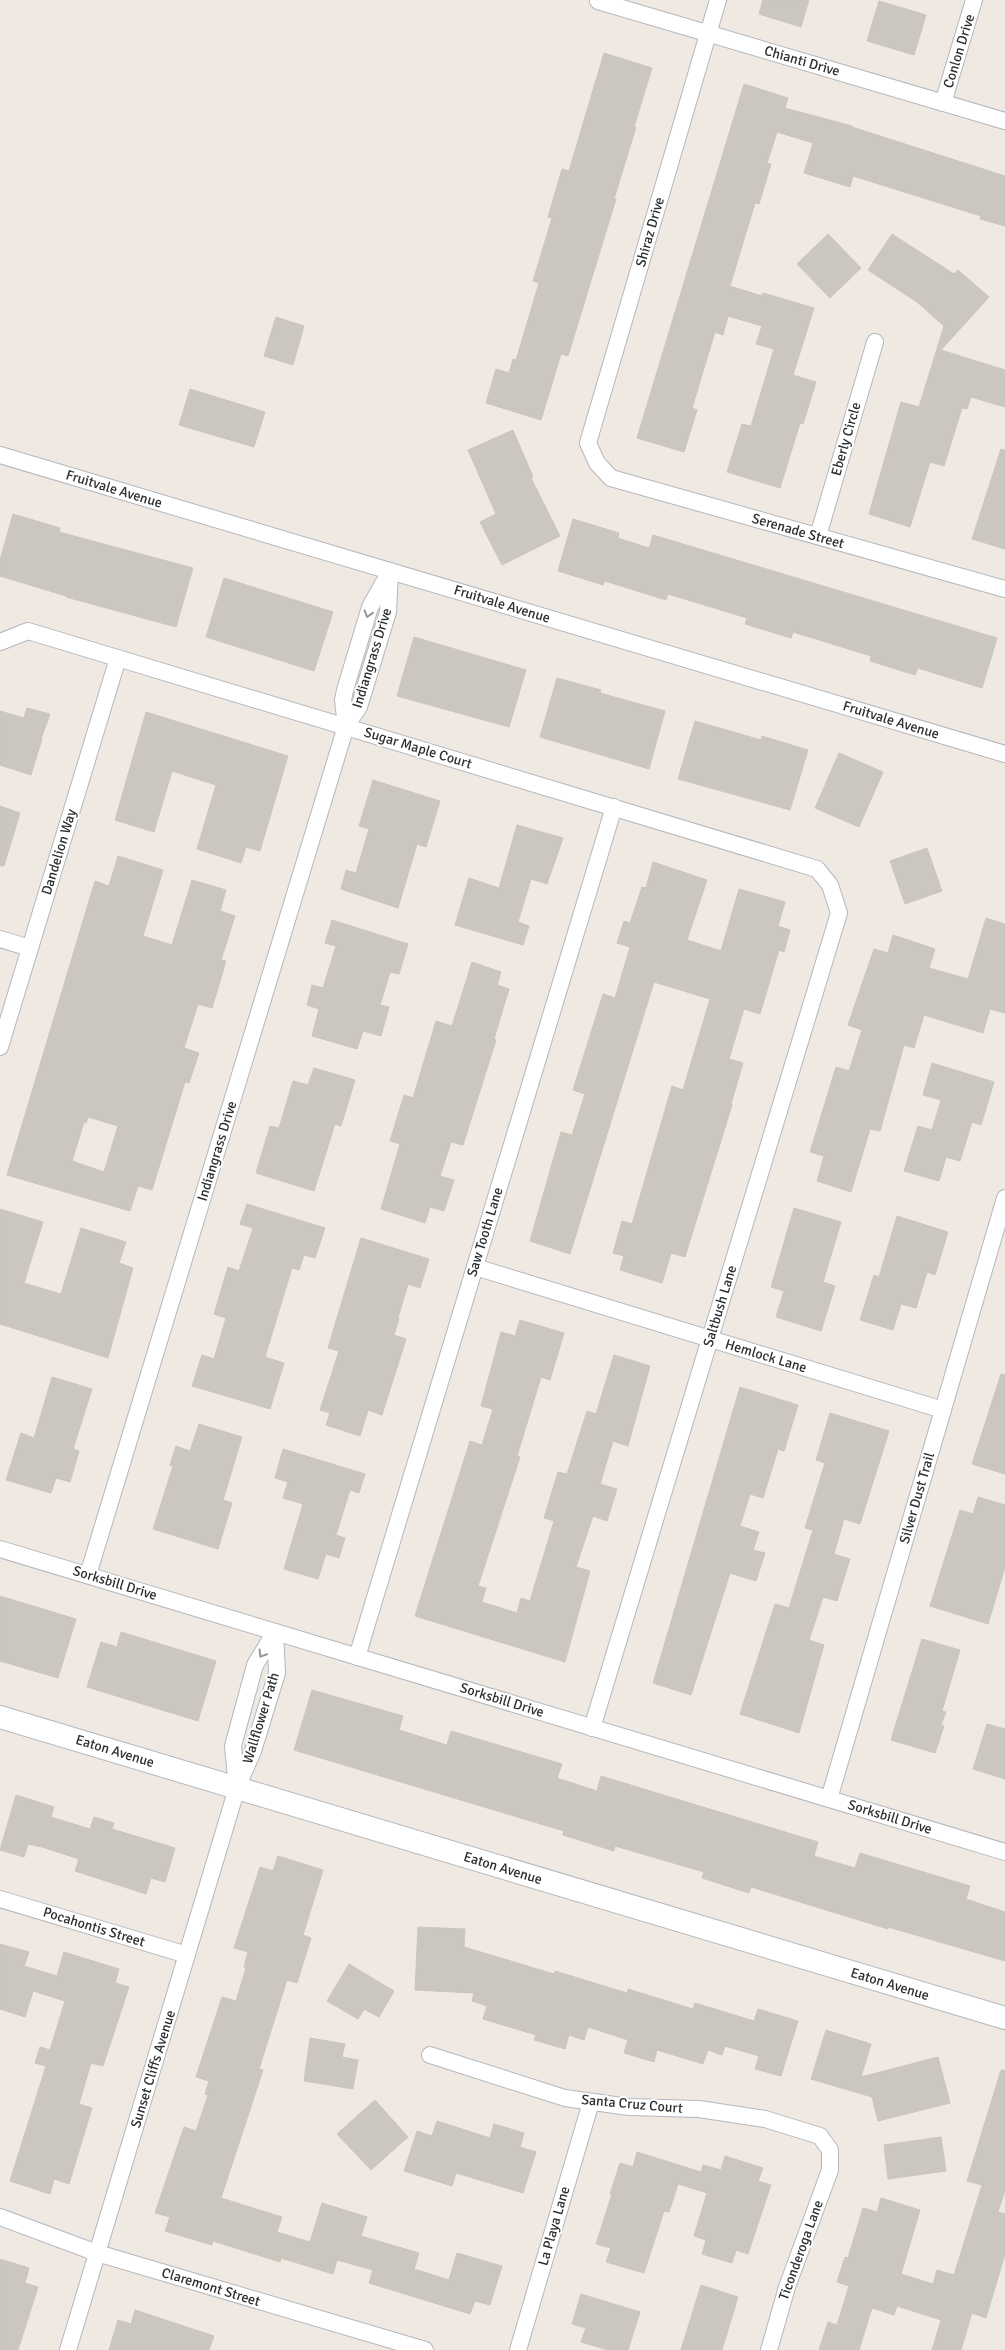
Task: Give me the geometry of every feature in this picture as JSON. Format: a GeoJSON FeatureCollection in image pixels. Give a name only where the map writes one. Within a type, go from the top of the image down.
{"type":"FeatureCollection","features":[{"type":"Feature","properties":{"kind":"street","name":"Shiraz Drive"},"geometry":{"type":"LineString","coordinates":[[597,463],[588,443],[718,0]]}},
{"type":"Feature","properties":{"kind":"street","name":"Conlon Drive"},"geometry":{"type":"LineString","coordinates":[[943,103],[974,0]]}},
{"type":"Feature","properties":{"kind":"street","name":"Chianti Drive"},"geometry":{"type":"LineString","coordinates":[[598,1],[1005,121]]}},
{"type":"Feature","properties":{"kind":"street","name":"Eberly Circle"},"geometry":{"type":"LineString","coordinates":[[818,536],[875,342]]}},
{"type":"Feature","properties":{"kind":"street","name":"Fruitvale Avenue"},"geometry":{"type":"LineString","coordinates":[[0,454],[1005,754]]}},
{"type":"Feature","properties":{"kind":"street","name":"Serenade Street"},"geometry":{"type":"LineString","coordinates":[[597,463],[612,478],[1005,589]]}},
{"type":"Feature","properties":{"kind":"street","name":"Indiangrass Drive"},"geometry":{"type":"LineString","coordinates":[[88,1575],[346,726],[359,707],[388,612],[390,571]]}},
{"type":"Feature","properties":{"kind":"street","name":"Sugar Maple Court"},"geometry":{"type":"LineString","coordinates":[[0,642],[28,631],[817,869],[830,885]]}},
{"type":"Feature","properties":{"kind":"street","name":"Dandelion Way"},"geometry":{"type":"LineString","coordinates":[[0,1047],[118,658]]}},
{"type":"Feature","properties":{"kind":"street","name":"Saw Tooth Lane"},"geometry":{"type":"LineString","coordinates":[[357,1656],[614,807]]}},
{"type":"Feature","properties":{"kind":"street","name":"Saltbush Lane"},"geometry":{"type":"LineString","coordinates":[[592,1728],[839,912],[830,885]]}},
{"type":"Feature","properties":{"kind":"street"},"geometry":{"type":"LineString","coordinates":[[0,939],[30,948]]}},
{"type":"Feature","properties":{"kind":"street","name":"Silver Dust Trail"},"geometry":{"type":"LineString","coordinates":[[828,1799],[1005,1198]]}},
{"type":"Feature","properties":{"kind":"street","name":"Hemlock Lane"},"geometry":{"type":"LineString","coordinates":[[475,1267],[943,1410]]}},
{"type":"Feature","properties":{"kind":"street","name":"Sorksbill Drive"},"geometry":{"type":"LineString","coordinates":[[0,1549],[1005,1852]]}},
{"type":"Feature","properties":{"kind":"street","name":"Wallflower Path"},"geometry":{"type":"LineString","coordinates":[[237,1788],[253,1751],[277,1672],[275,1632]]}},
{"type":"Feature","properties":{"kind":"street","name":"Wallflower Path"},"geometry":{"type":"LineString","coordinates":[[237,1788],[232,1746],[255,1665],[275,1632]]}},
{"type":"Feature","properties":{"kind":"street","name":"Eaton Avenue"},"geometry":{"type":"LineString","coordinates":[[0,1717],[1005,2018]]}},
{"type":"Feature","properties":{"kind":"street","name":"Sunset Cliffs Avenue"},"geometry":{"type":"LineString","coordinates":[[68,2350],[237,1788]]}},
{"type":"Feature","properties":{"kind":"street","name":"Pocahontis Street"},"geometry":{"type":"LineString","coordinates":[[0,1899],[187,1955]]}},
{"type":"Feature","properties":{"kind":"street","name":"Santa Cruz Court"},"geometry":{"type":"LineString","coordinates":[[430,2055],[565,2098],[629,2107],[699,2110],[765,2119],[820,2136],[830,2150]]}},
{"type":"Feature","properties":{"kind":"street","name":"La Playa Lane"},"geometry":{"type":"LineString","coordinates":[[518,2350],[591,2102]]}},
{"type":"Feature","properties":{"kind":"street","name":"Ticonderoga Lane"},"geometry":{"type":"LineString","coordinates":[[769,2350],[786,2287],[830,2170],[830,2150]]}},
{"type":"Feature","properties":{"kind":"street","name":"Claremont Street"},"geometry":{"type":"LineString","coordinates":[[0,2217],[97,2253],[425,2350]]}},
{"type":"Feature","properties":{"kind":"building"},"geometry":{"type":"Polygon","coordinates":[[[763,0],[809,0],[801,27],[759,14],[763,0]]]}},
{"type":"Feature","properties":{"kind":"building"},"geometry":{"type":"Polygon","coordinates":[[[879,1],[926,15],[914,55],[867,41],[879,1]]]}},
{"type":"Feature","properties":{"kind":"building"},"geometry":{"type":"Polygon","coordinates":[[[604,53],[652,68],[614,199],[616,199],[568,356],[561,354],[541,420],[486,403],[496,369],[509,373],[513,359],[516,360],[539,283],[533,281],[552,218],[548,217],[562,169],[569,171],[604,53]]]}},
{"type":"Feature","properties":{"kind":"building"},"geometry":{"type":"Polygon","coordinates":[[[744,84],[788,98],[785,108],[852,126],[1005,176],[1005,226],[980,219],[981,216],[853,176],[850,187],[804,173],[813,143],[777,132],[767,163],[771,164],[759,204],[755,203],[730,286],[762,296],[763,293],[814,308],[793,375],[816,382],[803,424],[800,423],[780,488],[727,472],[742,424],[751,426],[774,349],[756,344],[762,326],[728,316],[723,335],[715,332],[692,408],[697,410],[684,452],[637,438],[744,84]]]}},
{"type":"Feature","properties":{"kind":"building"},"geometry":{"type":"Polygon","coordinates":[[[828,234],[861,268],[830,298],[797,264],[828,234]]]}},
{"type":"Feature","properties":{"kind":"building"},"geometry":{"type":"Polygon","coordinates":[[[892,234],[954,274],[958,270],[989,297],[941,350],[1005,370],[1005,407],[971,397],[967,409],[962,408],[944,466],[930,462],[910,527],[869,514],[901,402],[919,407],[944,326],[917,302],[868,270],[892,234]]]}},
{"type":"Feature","properties":{"kind":"building"},"geometry":{"type":"Polygon","coordinates":[[[276,317],[304,326],[293,365],[264,356],[276,317]]]}},
{"type":"Feature","properties":{"kind":"building"},"geometry":{"type":"Polygon","coordinates":[[[190,389],[265,412],[254,447],[179,425],[190,389]]]}},
{"type":"Feature","properties":{"kind":"building"},"geometry":{"type":"Polygon","coordinates":[[[513,430],[533,477],[531,478],[560,536],[502,565],[480,522],[496,514],[468,450],[513,430]]]}},
{"type":"Feature","properties":{"kind":"building"},"geometry":{"type":"Polygon","coordinates":[[[1001,449],[1005,450],[1005,549],[972,539],[1001,449]]]}},
{"type":"Feature","properties":{"kind":"building"},"geometry":{"type":"Polygon","coordinates":[[[13,514],[60,528],[59,532],[193,568],[176,627],[66,597],[0,576],[0,560],[13,514]]]}},
{"type":"Feature","properties":{"kind":"building"},"geometry":{"type":"Polygon","coordinates":[[[573,519],[619,533],[618,538],[649,548],[653,535],[997,638],[982,688],[918,668],[915,675],[870,661],[871,656],[793,632],[791,638],[745,624],[747,618],[668,594],[666,600],[605,581],[603,585],[558,571],[573,519]]]}},
{"type":"Feature","properties":{"kind":"building"},"geometry":{"type":"Polygon","coordinates":[[[224,578],[333,612],[314,671],[206,637],[224,578]]]}},
{"type":"Feature","properties":{"kind":"building"},"geometry":{"type":"Polygon","coordinates":[[[414,637],[526,670],[509,727],[397,696],[414,637]]]}},
{"type":"Feature","properties":{"kind":"building"},"geometry":{"type":"Polygon","coordinates":[[[557,678],[601,690],[600,693],[665,711],[649,769],[540,737],[557,678]]]}},
{"type":"Feature","properties":{"kind":"building"},"geometry":{"type":"Polygon","coordinates":[[[27,708],[50,714],[31,775],[0,765],[0,711],[24,718],[27,708]]]}},
{"type":"Feature","properties":{"kind":"building"},"geometry":{"type":"Polygon","coordinates":[[[146,712],[288,756],[260,851],[246,847],[241,863],[197,849],[216,785],[172,771],[154,832],[115,820],[146,712]]]}},
{"type":"Feature","properties":{"kind":"building"},"geometry":{"type":"Polygon","coordinates":[[[695,721],[761,740],[762,736],[808,750],[790,810],[678,779],[695,721]]]}},
{"type":"Feature","properties":{"kind":"building"},"geometry":{"type":"Polygon","coordinates":[[[839,753],[883,772],[859,827],[815,808],[839,753]]]}},
{"type":"Feature","properties":{"kind":"building"},"geometry":{"type":"Polygon","coordinates":[[[373,780],[440,801],[426,847],[417,844],[398,908],[341,889],[346,870],[356,873],[369,829],[359,826],[373,780]]]}},
{"type":"Feature","properties":{"kind":"building"},"geometry":{"type":"Polygon","coordinates":[[[0,806],[20,813],[4,866],[0,866],[0,806]]]}},
{"type":"Feature","properties":{"kind":"building"},"geometry":{"type":"Polygon","coordinates":[[[517,825],[563,838],[547,884],[531,879],[518,922],[529,926],[523,945],[455,925],[469,878],[499,888],[517,825]]]}},
{"type":"Feature","properties":{"kind":"building"},"geometry":{"type":"Polygon","coordinates":[[[927,848],[942,891],[905,904],[890,861],[927,848]]]}},
{"type":"Feature","properties":{"kind":"building"},"geometry":{"type":"Polygon","coordinates":[[[118,856],[163,870],[143,936],[172,945],[192,880],[226,890],[220,911],[235,916],[221,960],[226,961],[212,1008],[198,1004],[184,1048],[199,1053],[189,1083],[185,1082],[152,1190],[138,1186],[130,1211],[7,1175],[95,881],[109,886],[118,856]],[[88,1117],[86,1123],[84,1122],[72,1161],[104,1172],[118,1126],[88,1117]]]}},
{"type":"Feature","properties":{"kind":"building"},"geometry":{"type":"Polygon","coordinates":[[[653,862],[707,880],[687,940],[721,951],[739,889],[785,902],[778,926],[790,930],[784,952],[779,950],[760,1014],[744,1009],[729,1059],[743,1063],[732,1105],[685,1257],[671,1253],[662,1283],[620,1270],[624,1256],[613,1253],[622,1221],[632,1224],[672,1086],[683,1090],[710,999],[654,982],[570,1254],[530,1241],[561,1132],[572,1135],[585,1094],[573,1090],[603,994],[615,998],[630,947],[617,943],[624,921],[630,923],[642,887],[646,888],[653,862]]]}},
{"type":"Feature","properties":{"kind":"building"},"geometry":{"type":"Polygon","coordinates":[[[986,918],[1005,924],[1005,1013],[990,1009],[983,1033],[924,1015],[914,1048],[904,1045],[880,1131],[870,1129],[851,1192],[817,1181],[824,1156],[810,1152],[836,1067],[849,1071],[862,1030],[848,1025],[874,949],[888,953],[893,935],[935,949],[929,968],[968,979],[986,918]]]}},
{"type":"Feature","properties":{"kind":"building"},"geometry":{"type":"Polygon","coordinates":[[[332,920],[408,944],[399,974],[390,972],[380,1005],[389,1007],[381,1036],[363,1031],[357,1049],[312,1036],[319,1009],[307,1005],[312,985],[323,988],[336,946],[325,943],[332,920]]]}},
{"type":"Feature","properties":{"kind":"building"},"geometry":{"type":"Polygon","coordinates":[[[472,962],[501,972],[497,985],[509,989],[494,1039],[496,1040],[463,1145],[451,1142],[440,1176],[454,1180],[444,1211],[430,1207],[425,1223],[381,1209],[400,1144],[390,1141],[404,1095],[413,1098],[436,1021],[452,1026],[472,962]]]}},
{"type":"Feature","properties":{"kind":"building"},"geometry":{"type":"Polygon","coordinates":[[[932,1063],[994,1082],[981,1125],[972,1122],[960,1161],[946,1157],[939,1181],[904,1171],[918,1126],[932,1130],[941,1100],[923,1095],[932,1063]]]}},
{"type":"Feature","properties":{"kind":"building"},"geometry":{"type":"Polygon","coordinates":[[[314,1068],[355,1080],[341,1126],[335,1124],[314,1191],[256,1173],[270,1126],[279,1128],[293,1081],[308,1085],[314,1068]]]}},
{"type":"Feature","properties":{"kind":"building"},"geometry":{"type":"Polygon","coordinates":[[[247,1204],[325,1228],[315,1258],[304,1255],[299,1270],[292,1268],[265,1357],[284,1363],[270,1409],[192,1386],[202,1355],[214,1359],[226,1318],[214,1314],[228,1267],[239,1271],[253,1228],[240,1224],[247,1204]]]}},
{"type":"Feature","properties":{"kind":"building"},"geometry":{"type":"Polygon","coordinates":[[[794,1208],[841,1222],[823,1282],[835,1286],[821,1331],[776,1317],[784,1291],[771,1287],[794,1208]]]}},
{"type":"Feature","properties":{"kind":"building"},"geometry":{"type":"Polygon","coordinates":[[[0,1209],[43,1222],[24,1283],[61,1294],[81,1228],[126,1242],[119,1263],[133,1268],[108,1358],[0,1324],[0,1209]]]}},
{"type":"Feature","properties":{"kind":"building"},"geometry":{"type":"Polygon","coordinates":[[[897,1216],[948,1232],[935,1275],[927,1272],[916,1308],[901,1304],[893,1330],[860,1320],[874,1275],[879,1277],[897,1216]]]}},
{"type":"Feature","properties":{"kind":"building"},"geometry":{"type":"Polygon","coordinates":[[[361,1238],[429,1259],[420,1288],[408,1284],[394,1335],[406,1339],[382,1415],[368,1410],[360,1436],[326,1425],[330,1413],[320,1410],[339,1351],[328,1348],[361,1238]]]}},
{"type":"Feature","properties":{"kind":"building"},"geometry":{"type":"Polygon","coordinates":[[[520,1320],[564,1333],[550,1380],[541,1377],[517,1456],[520,1457],[478,1586],[486,1588],[482,1602],[517,1613],[521,1598],[530,1601],[554,1521],[544,1518],[558,1472],[567,1474],[587,1411],[596,1414],[614,1355],[650,1366],[628,1446],[613,1441],[600,1484],[617,1489],[607,1521],[593,1516],[576,1567],[590,1571],[565,1662],[415,1616],[470,1441],[482,1445],[493,1409],[481,1406],[501,1332],[515,1336],[520,1320]]]}},
{"type":"Feature","properties":{"kind":"building"},"geometry":{"type":"Polygon","coordinates":[[[1001,1374],[1005,1375],[1005,1474],[972,1464],[1001,1374]]]}},
{"type":"Feature","properties":{"kind":"building"},"geometry":{"type":"Polygon","coordinates":[[[52,1377],[92,1389],[73,1449],[79,1451],[70,1482],[56,1478],[51,1493],[6,1480],[21,1433],[34,1438],[52,1377]]]}},
{"type":"Feature","properties":{"kind":"building"},"geometry":{"type":"Polygon","coordinates":[[[740,1387],[798,1405],[784,1451],[778,1449],[763,1498],[750,1494],[740,1526],[759,1532],[753,1550],[765,1553],[756,1581],[730,1573],[691,1695],[653,1683],[740,1387]]]}},
{"type":"Feature","properties":{"kind":"building"},"geometry":{"type":"Polygon","coordinates":[[[830,1413],[889,1431],[860,1524],[844,1519],[834,1554],[850,1559],[837,1601],[823,1597],[809,1640],[824,1645],[799,1733],[740,1714],[775,1604],[789,1608],[813,1530],[805,1528],[825,1463],[816,1460],[830,1413]]]}},
{"type":"Feature","properties":{"kind":"building"},"geometry":{"type":"Polygon","coordinates":[[[199,1424],[242,1437],[223,1500],[232,1503],[218,1549],[153,1529],[173,1466],[170,1465],[176,1446],[190,1451],[199,1424]]]}},
{"type":"Feature","properties":{"kind":"building"},"geometry":{"type":"Polygon","coordinates":[[[283,1449],[365,1474],[359,1493],[350,1490],[336,1535],[345,1538],[339,1558],[326,1554],[318,1579],[284,1569],[303,1504],[283,1498],[288,1482],[275,1478],[283,1449]]]}},
{"type":"Feature","properties":{"kind":"building"},"geometry":{"type":"Polygon","coordinates":[[[978,1497],[1005,1505],[1005,1567],[988,1624],[930,1606],[960,1510],[973,1514],[978,1497]]]}},
{"type":"Feature","properties":{"kind":"building"},"geometry":{"type":"Polygon","coordinates":[[[0,1596],[76,1619],[58,1678],[0,1661],[0,1596]]]}},
{"type":"Feature","properties":{"kind":"building"},"geometry":{"type":"Polygon","coordinates":[[[121,1632],[216,1661],[198,1721],[87,1687],[101,1642],[117,1647],[121,1632]]]}},
{"type":"Feature","properties":{"kind":"building"},"geometry":{"type":"Polygon","coordinates":[[[922,1639],[960,1650],[942,1711],[946,1712],[941,1725],[944,1726],[935,1753],[891,1740],[922,1639]]]}},
{"type":"Feature","properties":{"kind":"building"},"geometry":{"type":"Polygon","coordinates":[[[312,1690],[403,1716],[399,1730],[447,1745],[451,1731],[562,1764],[557,1778],[597,1791],[601,1776],[818,1842],[814,1856],[855,1868],[860,1853],[970,1886],[966,1899],[1005,1912],[1005,1961],[888,1927],[888,1929],[751,1887],[749,1893],[702,1878],[704,1872],[615,1846],[614,1851],[563,1835],[564,1831],[294,1750],[312,1690]]]}},
{"type":"Feature","properties":{"kind":"building"},"geometry":{"type":"Polygon","coordinates":[[[987,1724],[1005,1729],[1005,1779],[973,1769],[987,1724]]]}},
{"type":"Feature","properties":{"kind":"building"},"geometry":{"type":"Polygon","coordinates":[[[16,1795],[54,1807],[51,1817],[90,1829],[94,1817],[114,1823],[112,1829],[175,1848],[165,1882],[151,1878],[146,1894],[75,1871],[79,1859],[42,1847],[28,1844],[24,1857],[0,1850],[16,1795]]]}},
{"type":"Feature","properties":{"kind":"building"},"geometry":{"type":"Polygon","coordinates":[[[278,1856],[323,1870],[303,1935],[311,1938],[297,1983],[287,1980],[259,2069],[263,2070],[221,2198],[282,2217],[277,2232],[310,2242],[322,2203],[367,2217],[361,2236],[419,2253],[414,2269],[449,2280],[457,2253],[502,2266],[490,2305],[475,2301],[470,2314],[369,2283],[373,2270],[337,2260],[333,2274],[281,2258],[280,2262],[213,2241],[212,2245],[165,2231],[170,2217],[155,2213],[184,2127],[196,2131],[208,2095],[205,2094],[209,2081],[196,2077],[222,1997],[236,2001],[246,1968],[244,1967],[248,1952],[234,1948],[260,1867],[273,1871],[278,1856]]]}},
{"type":"Feature","properties":{"kind":"building"},"geometry":{"type":"Polygon","coordinates":[[[418,1927],[465,1929],[464,1947],[554,1974],[555,1971],[627,1993],[628,1989],[693,2009],[695,2003],[754,2021],[758,2009],[798,2021],[781,2076],[755,2069],[759,2056],[725,2046],[722,2055],[708,2050],[703,2064],[657,2050],[654,2062],[624,2053],[628,2040],[588,2027],[584,2040],[569,2035],[565,2049],[534,2040],[536,2035],[483,2019],[487,2006],[472,2001],[474,1993],[415,1990],[418,1927]]]}},
{"type":"Feature","properties":{"kind":"building"},"geometry":{"type":"Polygon","coordinates":[[[0,1944],[29,1952],[24,1966],[57,1976],[64,1952],[119,1969],[115,1983],[129,1987],[103,2066],[91,2063],[79,2104],[92,2108],[69,2184],[54,2179],[50,2194],[10,2181],[46,2066],[35,2063],[40,2047],[50,2050],[65,2001],[33,1991],[25,2017],[0,2009],[0,1944]]]}},
{"type":"Feature","properties":{"kind":"building"},"geometry":{"type":"Polygon","coordinates":[[[349,1964],[394,1991],[379,2017],[364,2009],[358,2019],[327,2001],[349,1964]]]}},
{"type":"Feature","properties":{"kind":"building"},"geometry":{"type":"Polygon","coordinates":[[[826,2030],[871,2044],[861,2077],[938,2057],[950,2103],[878,2121],[872,2097],[811,2079],[826,2030]]]}},
{"type":"Feature","properties":{"kind":"building"},"geometry":{"type":"Polygon","coordinates":[[[310,2038],[345,2044],[342,2057],[358,2060],[353,2089],[304,2081],[310,2038]]]}},
{"type":"Feature","properties":{"kind":"building"},"geometry":{"type":"Polygon","coordinates":[[[1001,2070],[1005,2070],[1005,2190],[998,2212],[1005,2214],[1005,2254],[986,2318],[972,2313],[961,2350],[932,2350],[941,2320],[897,2306],[894,2315],[872,2308],[859,2350],[819,2350],[828,2322],[837,2325],[849,2286],[837,2282],[845,2257],[848,2258],[863,2208],[877,2212],[881,2198],[920,2210],[901,2274],[933,2284],[937,2270],[954,2275],[982,2185],[967,2181],[1001,2070]]]}},
{"type":"Feature","properties":{"kind":"building"},"geometry":{"type":"Polygon","coordinates":[[[375,2100],[408,2137],[371,2170],[337,2134],[375,2100]]]}},
{"type":"Feature","properties":{"kind":"building"},"geometry":{"type":"Polygon","coordinates":[[[437,2121],[490,2138],[494,2124],[524,2133],[520,2147],[536,2152],[523,2193],[456,2173],[452,2186],[404,2171],[417,2131],[432,2136],[437,2121]]]}},
{"type":"Feature","properties":{"kind":"building"},"geometry":{"type":"Polygon","coordinates":[[[941,2137],[946,2171],[888,2179],[884,2145],[941,2137]]]}},
{"type":"Feature","properties":{"kind":"building"},"geometry":{"type":"Polygon","coordinates":[[[637,2152],[701,2172],[703,2165],[721,2170],[725,2156],[763,2168],[758,2181],[771,2185],[748,2254],[736,2250],[732,2263],[702,2254],[706,2240],[694,2236],[707,2193],[678,2184],[669,2212],[664,2211],[644,2273],[606,2262],[611,2248],[596,2244],[612,2194],[610,2194],[620,2163],[633,2167],[637,2152]]]}},
{"type":"Feature","properties":{"kind":"building"},"geometry":{"type":"Polygon","coordinates":[[[0,2259],[29,2268],[25,2283],[38,2287],[18,2350],[0,2350],[0,2259]]]}},
{"type":"Feature","properties":{"kind":"building"},"geometry":{"type":"Polygon","coordinates":[[[701,2285],[738,2297],[722,2350],[681,2350],[701,2285]]]}},
{"type":"Feature","properties":{"kind":"building"},"geometry":{"type":"Polygon","coordinates":[[[581,2294],[640,2312],[628,2350],[608,2350],[581,2342],[586,2328],[572,2324],[581,2294]]]}},
{"type":"Feature","properties":{"kind":"building"},"geometry":{"type":"Polygon","coordinates":[[[135,2310],[214,2336],[209,2350],[109,2350],[118,2320],[131,2324],[135,2310]]]}}]}
